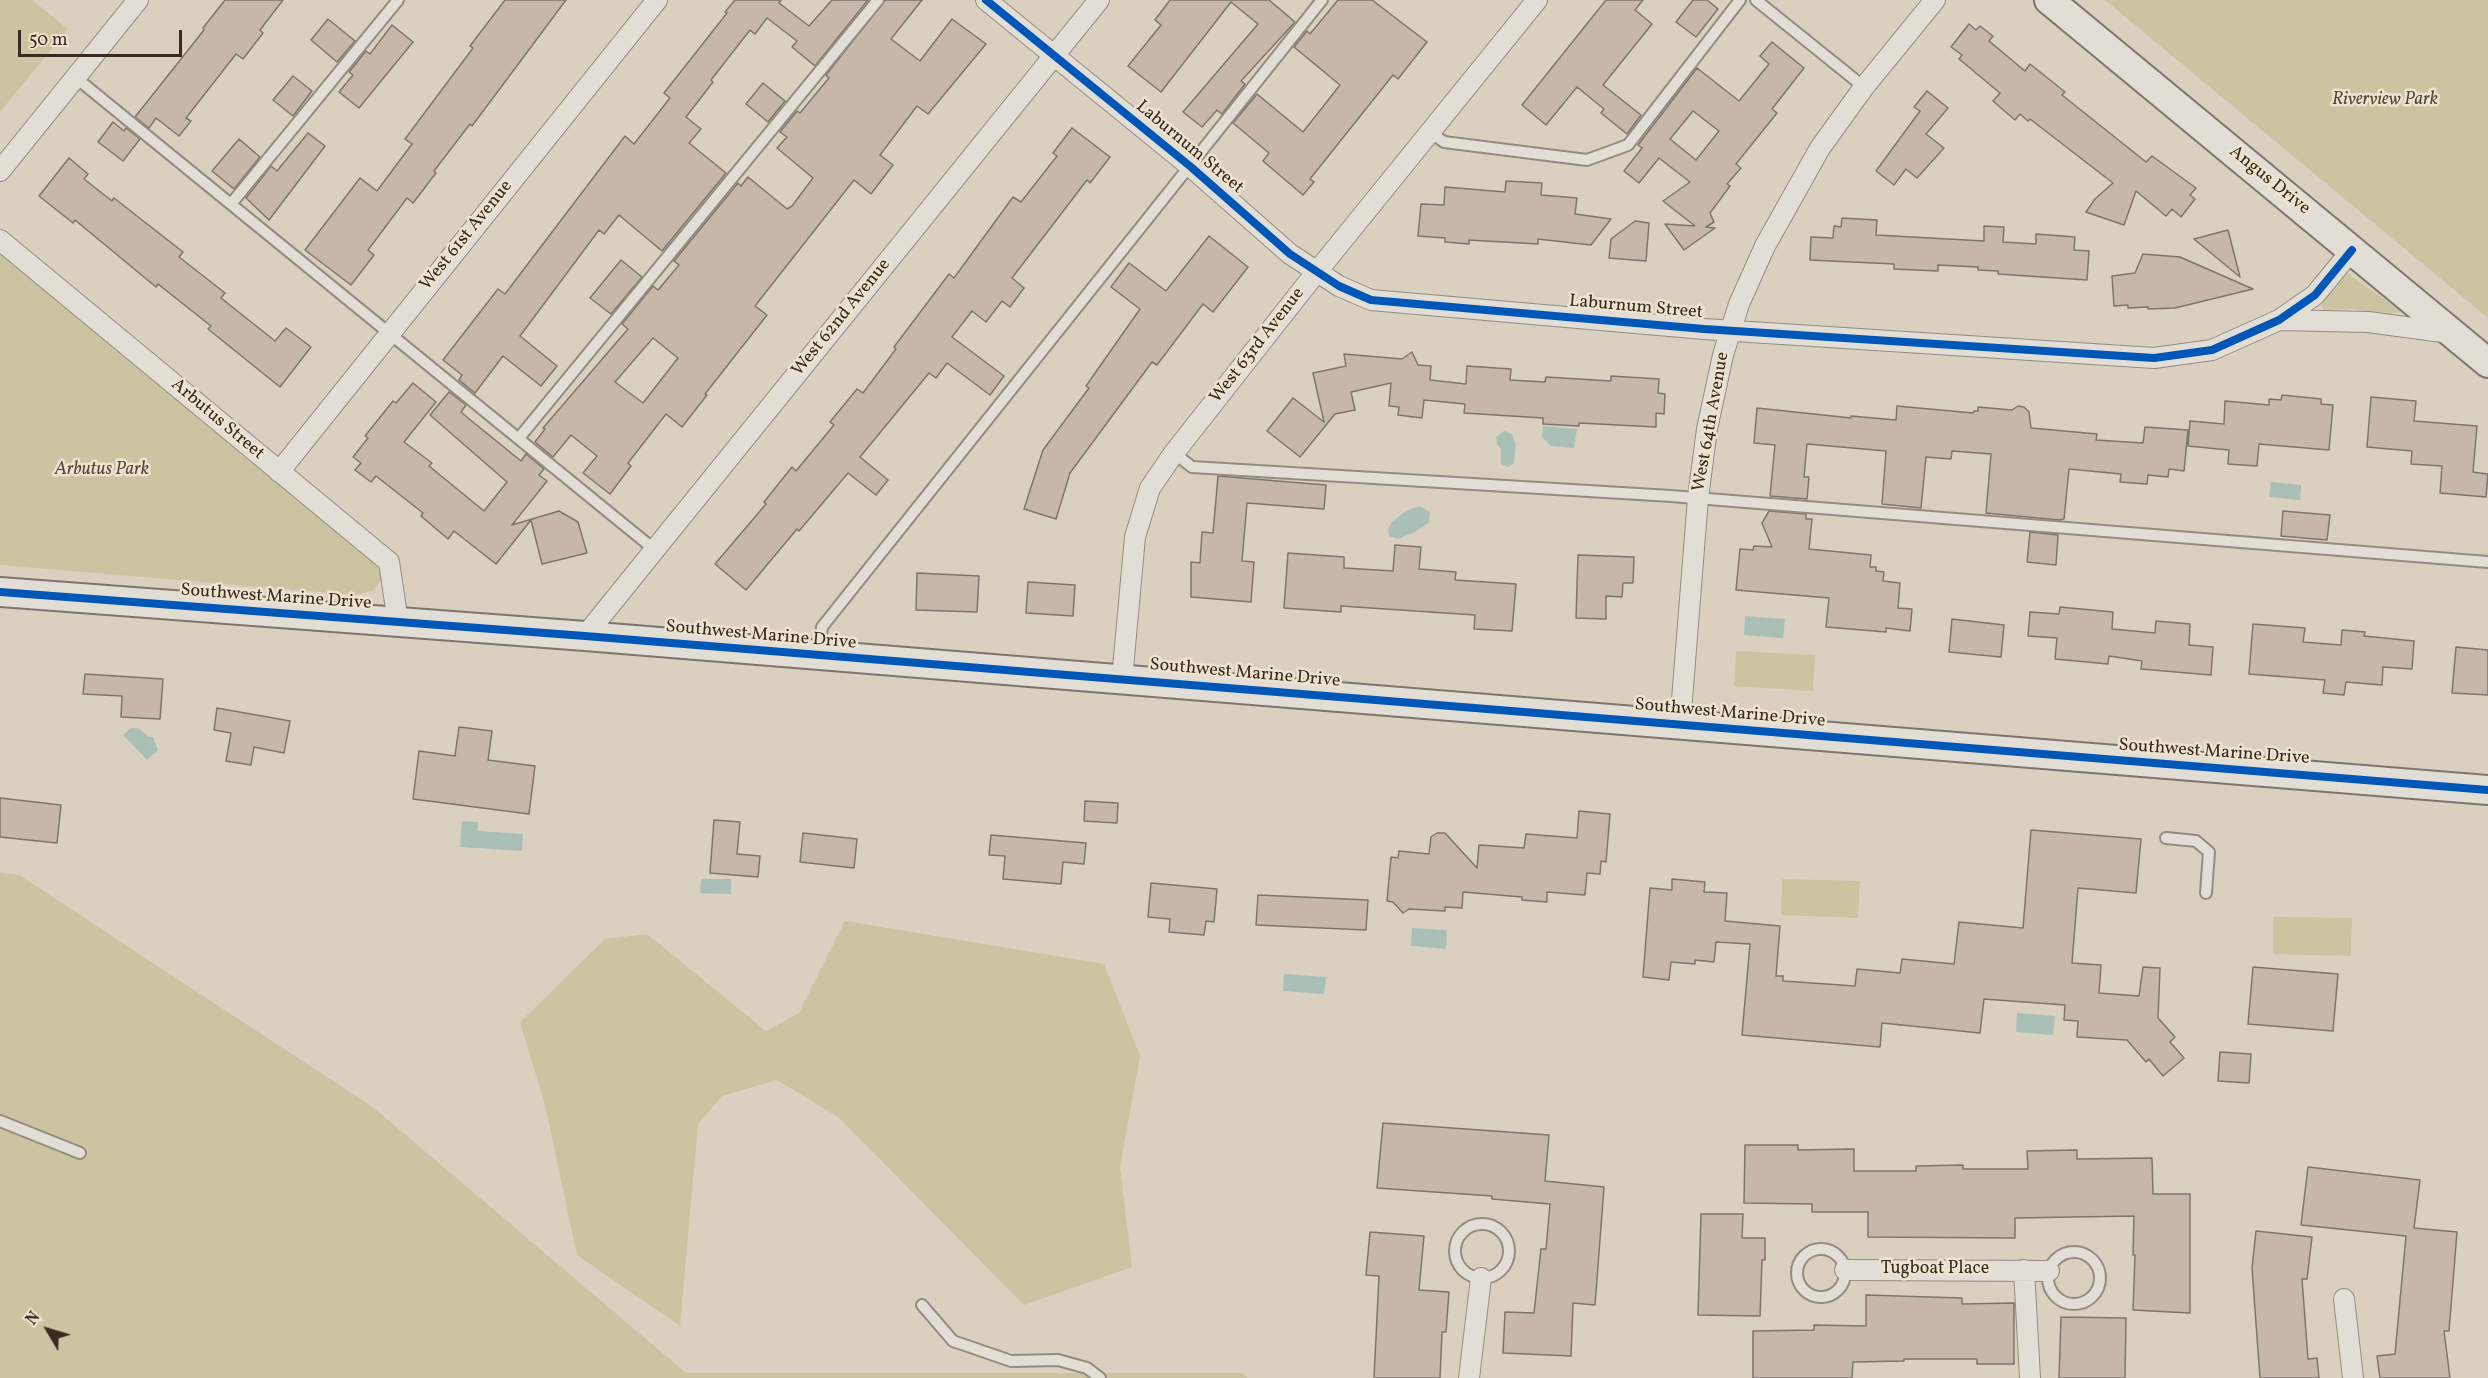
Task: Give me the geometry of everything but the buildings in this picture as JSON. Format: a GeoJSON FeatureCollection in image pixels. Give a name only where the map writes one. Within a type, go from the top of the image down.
{"type":"FeatureCollection","features":[{"type":"Feature","properties":{"kind":"main road","name":"Angus Drive"},"geometry":{"type":"LineString","coordinates":[[2049,0],[2453,333],[2485,355]]}},
{"type":"Feature","properties":{"kind":"main road","name":"Southwest Marine Drive"},"geometry":{"type":"LineString","coordinates":[[0,592],[585,636],[2488,790]]}},
{"type":"Feature","properties":{"kind":"street"},"geometry":{"type":"LineString","coordinates":[[0,171],[138,0]]}},
{"type":"Feature","properties":{"kind":"street","name":"West 61st Avenue"},"geometry":{"type":"LineString","coordinates":[[279,472],[388,333],[657,0]]}},
{"type":"Feature","properties":{"kind":"street","name":"Laburnum Street"},"geometry":{"type":"LineString","coordinates":[[986,0],[1191,167],[1290,254],[1339,286],[1371,300],[1731,330],[2154,358],[2212,350],[2280,320],[2315,295],[2352,250]]}},
{"type":"Feature","properties":{"kind":"street","name":"West 62nd Avenue"},"geometry":{"type":"LineString","coordinates":[[585,636],[1099,0]]}},
{"type":"Feature","properties":{"kind":"street","name":"West 63rd Avenue"},"geometry":{"type":"LineString","coordinates":[[1122,679],[1135,537],[1149,488],[1174,453],[1537,0]]}},
{"type":"Feature","properties":{"kind":"street","name":"West 64th Avenue"},"geometry":{"type":"LineString","coordinates":[[1680,725],[1698,498],[1707,429],[1723,356],[1739,304],[1765,246],[1820,148],[1864,87],[1935,0]]}},
{"type":"Feature","properties":{"kind":"street","name":"Arbutus Street"},"geometry":{"type":"LineString","coordinates":[[0,240],[389,562],[398,622]]}},
{"type":"Feature","properties":{"kind":"street","name":"Laburnum Street"},"geometry":{"type":"LineString","coordinates":[[2280,320],[2368,322],[2453,333]]}},
{"type":"Feature","properties":{"kind":"street","name":"Tugboat Place"},"geometry":{"type":"LineString","coordinates":[[1845,1270],[2049,1271]]}},
{"type":"Feature","properties":{"kind":"street"},"geometry":{"type":"LineString","coordinates":[[2024,1270],[2030,1378]]}},
{"type":"Feature","properties":{"kind":"street"},"geometry":{"type":"LineString","coordinates":[[1469,1378],[1481,1278]]}},
{"type":"Feature","properties":{"kind":"street"},"geometry":{"type":"LineString","coordinates":[[2344,1299],[2353,1378]]}},
{"type":"Feature","properties":{"kind":"lane"},"geometry":{"type":"LineString","coordinates":[[231,204],[398,0]]}},
{"type":"Feature","properties":{"kind":"lane"},"geometry":{"type":"LineString","coordinates":[[519,438],[878,0]]}},
{"type":"Feature","properties":{"kind":"lane"},"geometry":{"type":"LineString","coordinates":[[818,656],[822,627],[1322,0]]}},
{"type":"Feature","properties":{"kind":"lane"},"geometry":{"type":"LineString","coordinates":[[1430,132],[1444,142],[1587,160],[1628,145],[1740,0]]}},
{"type":"Feature","properties":{"kind":"lane"},"geometry":{"type":"LineString","coordinates":[[1756,0],[1864,87]]}},
{"type":"Feature","properties":{"kind":"lane"},"geometry":{"type":"LineString","coordinates":[[75,77],[655,550]]}},
{"type":"Feature","properties":{"kind":"lane"},"geometry":{"type":"LineString","coordinates":[[1174,453],[1192,467],[1698,498],[2488,562]]}},
{"type":"Feature","properties":{"kind":"lane"},"geometry":{"type":"LineString","coordinates":[[2166,838],[2196,841],[2209,852],[2206,893]]}},
{"type":"Feature","properties":{"kind":"lane"},"geometry":{"type":"LineString","coordinates":[[0,1121],[80,1153]]}},
{"type":"Feature","properties":{"kind":"lane"},"geometry":{"type":"LineString","coordinates":[[1480,1224],[1497,1228],[1503,1234],[1509,1251],[1508,1259],[1497,1273],[1481,1278],[1472,1276],[1458,1264],[1455,1247],[1464,1231],[1480,1224]]}},
{"type":"Feature","properties":{"kind":"lane"},"geometry":{"type":"LineString","coordinates":[[1816,1249],[1831,1251],[1843,1262],[1845,1270],[1842,1286],[1830,1296],[1822,1297],[1807,1293],[1801,1288],[1796,1273],[1802,1258],[1816,1249]]}},
{"type":"Feature","properties":{"kind":"lane"},"geometry":{"type":"LineString","coordinates":[[2075,1251],[2091,1258],[2100,1273],[2100,1281],[2093,1297],[2078,1304],[2069,1304],[2061,1301],[2050,1288],[2049,1271],[2059,1257],[2075,1251]]}},
{"type":"Feature","properties":{"kind":"lane"},"geometry":{"type":"LineString","coordinates":[[922,1305],[953,1341],[1011,1361],[1058,1360],[1087,1368],[1100,1378]]}},
{"type":"Feature","properties":{"kind":"green space"},"geometry":{"type":"Polygon","coordinates":[[[0,0],[32,0],[68,29],[0,112],[0,0]]]}},
{"type":"Feature","properties":{"kind":"green space","name":"Riverview Park"},"geometry":{"type":"Polygon","coordinates":[[[2105,0],[2488,0],[2488,318],[2105,0]]]}},
{"type":"Feature","properties":{"kind":"green space","name":"Arbutus Park"},"geometry":{"type":"Polygon","coordinates":[[[0,252],[376,564],[382,577],[374,590],[355,595],[0,565],[0,252]]]}},
{"type":"Feature","properties":{"kind":"green space"},"geometry":{"type":"Polygon","coordinates":[[[2348,274],[2400,312],[2389,314],[2353,309],[2324,310],[2323,301],[2348,274]]]}},
{"type":"Feature","properties":{"kind":"green space"},"geometry":{"type":"Polygon","coordinates":[[[1736,651],[1815,655],[1813,691],[1734,686],[1736,651]]]}},
{"type":"Feature","properties":{"kind":"green space"},"geometry":{"type":"Polygon","coordinates":[[[0,873],[19,875],[374,1108],[686,1373],[1243,1373],[1247,1378],[0,1378],[0,873]]]}},
{"type":"Feature","properties":{"kind":"green space"},"geometry":{"type":"Polygon","coordinates":[[[1782,879],[1860,881],[1858,918],[1781,915],[1782,879]]]}},
{"type":"Feature","properties":{"kind":"green space"},"geometry":{"type":"Polygon","coordinates":[[[2273,917],[2352,918],[2351,956],[2273,954],[2273,917]]]}},
{"type":"Feature","properties":{"kind":"green space"},"geometry":{"type":"Polygon","coordinates":[[[845,921],[1104,964],[1140,1056],[1120,1167],[1132,1267],[1024,1305],[838,1117],[777,1080],[722,1096],[698,1124],[680,1326],[577,1255],[545,1105],[520,1022],[605,939],[647,934],[766,1031],[799,1013],[845,921]]]}},
{"type":"Feature","properties":{"kind":"shaded area"},"geometry":{"type":"Polygon","coordinates":[[[1543,426],[1577,429],[1574,448],[1551,446],[1542,437],[1543,426]]]}},
{"type":"Feature","properties":{"kind":"shaded area"},"geometry":{"type":"Polygon","coordinates":[[[1504,431],[1512,434],[1516,445],[1514,463],[1508,467],[1501,464],[1501,449],[1496,437],[1504,431]]]}},
{"type":"Feature","properties":{"kind":"shaded area"},"geometry":{"type":"Polygon","coordinates":[[[2271,482],[2301,485],[2300,500],[2269,497],[2271,482]]]}},
{"type":"Feature","properties":{"kind":"shaded area"},"geometry":{"type":"Polygon","coordinates":[[[1419,506],[1430,512],[1429,522],[1415,532],[1398,539],[1389,536],[1388,530],[1392,522],[1406,511],[1419,506]]]}},
{"type":"Feature","properties":{"kind":"shaded area"},"geometry":{"type":"Polygon","coordinates":[[[1745,616],[1785,619],[1783,638],[1744,635],[1745,616]]]}},
{"type":"Feature","properties":{"kind":"shaded area"},"geometry":{"type":"Polygon","coordinates":[[[131,728],[138,728],[149,737],[153,737],[158,750],[147,760],[123,735],[131,728]]]}},
{"type":"Feature","properties":{"kind":"shaded area"},"geometry":{"type":"Polygon","coordinates":[[[462,821],[478,822],[478,831],[523,834],[522,851],[460,847],[462,821]]]}},
{"type":"Feature","properties":{"kind":"shaded area"},"geometry":{"type":"Polygon","coordinates":[[[701,879],[731,879],[731,894],[700,893],[701,879]]]}},
{"type":"Feature","properties":{"kind":"shaded area"},"geometry":{"type":"Polygon","coordinates":[[[1412,928],[1447,930],[1446,949],[1411,946],[1412,928]]]}},
{"type":"Feature","properties":{"kind":"shaded area"},"geometry":{"type":"Polygon","coordinates":[[[1284,974],[1326,977],[1324,994],[1283,991],[1284,974]]]}},
{"type":"Feature","properties":{"kind":"shaded area"},"geometry":{"type":"Polygon","coordinates":[[[2017,1013],[2055,1016],[2053,1035],[2016,1032],[2017,1013]]]}},
{"type":"Feature","properties":{"kind":"cycle path"},"geometry":{"type":"LineString","coordinates":[[986,0],[1191,167],[1290,254],[1339,286],[1371,300],[1704,329],[2154,358],[2212,350],[2279,320],[2315,295],[2352,250]]}},
{"type":"Feature","properties":{"kind":"cycle path"},"geometry":{"type":"LineString","coordinates":[[0,592],[585,636],[2488,790]]}}]}
